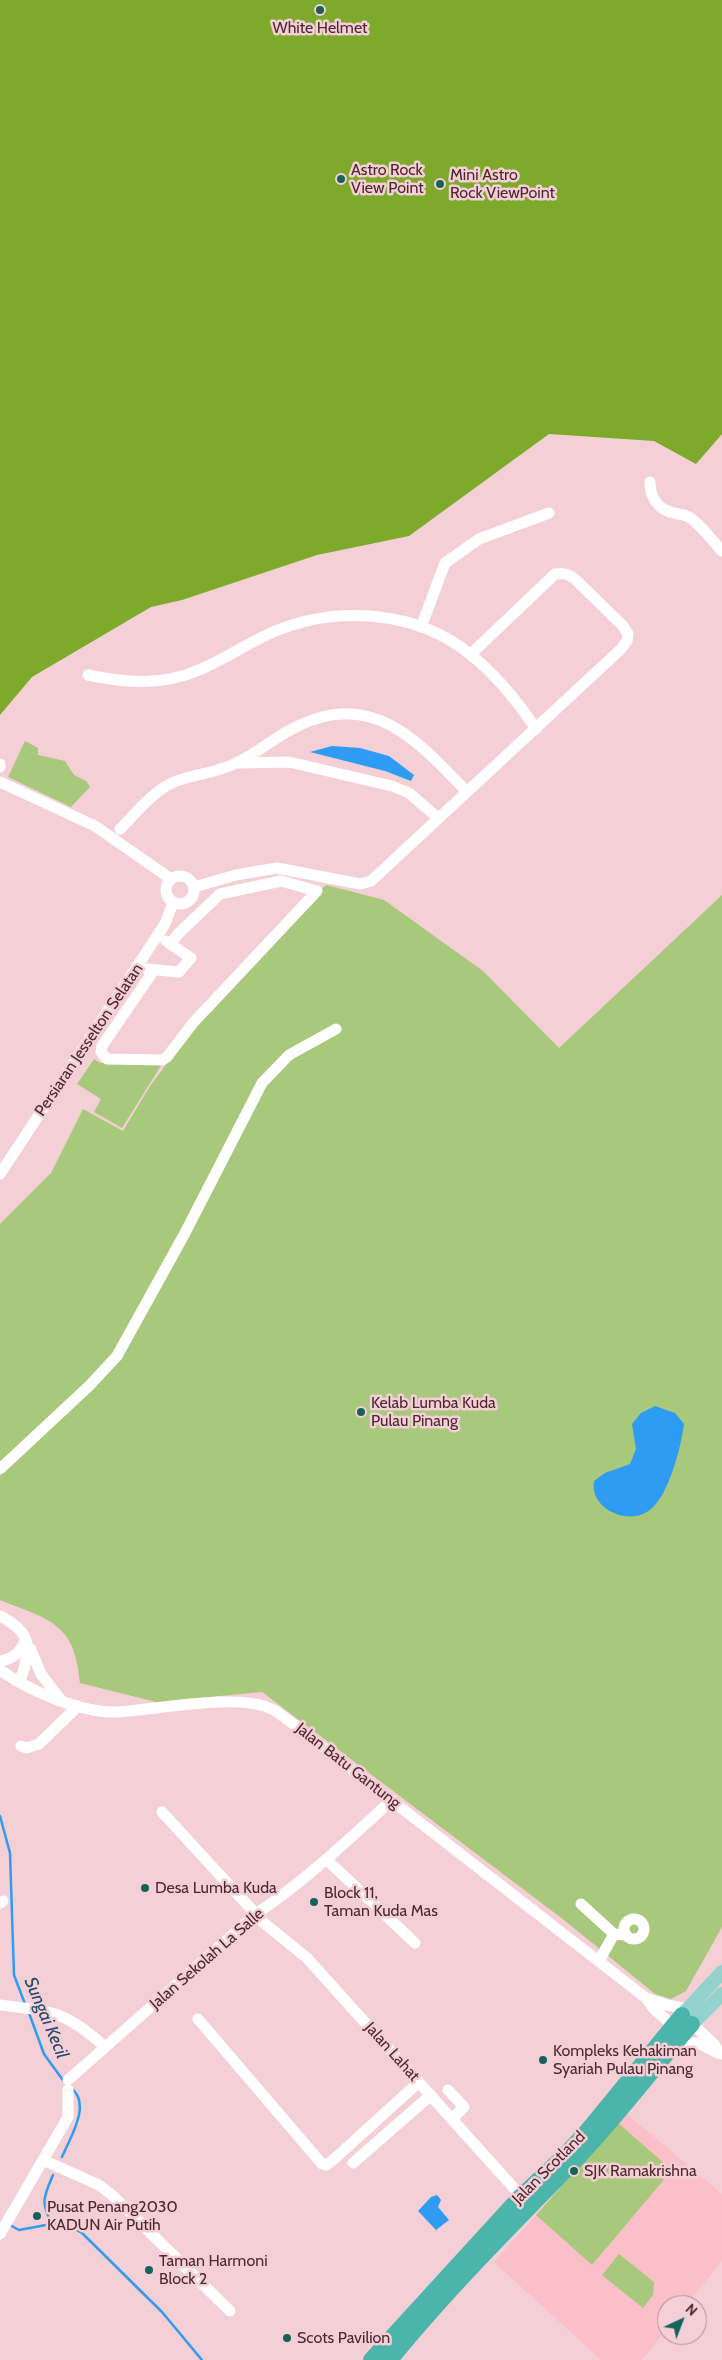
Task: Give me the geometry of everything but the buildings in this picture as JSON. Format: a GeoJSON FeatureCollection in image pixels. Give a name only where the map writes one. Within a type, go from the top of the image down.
{"type":"FeatureCollection","features":[{"type":"Feature","properties":{"kind":"highway","name":"Jalan Scotland"},"geometry":{"type":"LineString","coordinates":[[371,2360],[521,2196],[566,2154],[682,2025]]}},
{"type":"Feature","properties":{"kind":"highway","name":"Jalan Scotland"},"geometry":{"type":"LineString","coordinates":[[390,2360],[513,2222],[571,2165],[610,2121],[682,2025]]}},
{"type":"Feature","properties":{"kind":"main road","name":"Jalan Scotland"},"geometry":{"type":"LineString","coordinates":[[682,2025],[722,1972]]}},
{"type":"Feature","properties":{"kind":"main road","name":"Jalan Scotland"},"geometry":{"type":"LineString","coordinates":[[682,2025],[722,1994]]}},
{"type":"Feature","properties":{"kind":"street"},"geometry":{"type":"LineString","coordinates":[[650,482],[650,491],[655,501],[670,512],[683,514],[692,519],[722,550]]}},
{"type":"Feature","properties":{"kind":"street"},"geometry":{"type":"LineString","coordinates":[[421,627],[445,563],[479,539],[549,513]]}},
{"type":"Feature","properties":{"kind":"street"},"geometry":{"type":"LineString","coordinates":[[194,887],[236,875],[277,868],[365,884],[378,875],[624,646],[628,634],[624,626],[572,576],[560,573],[555,574],[471,654]]}},
{"type":"Feature","properties":{"kind":"street"},"geometry":{"type":"LineString","coordinates":[[88,675],[114,680],[169,680],[201,670],[275,632],[333,616],[362,615],[395,619],[421,627],[471,654],[518,703],[536,729]]}},
{"type":"Feature","properties":{"kind":"street"},"geometry":{"type":"LineString","coordinates":[[120,829],[164,788],[174,782],[237,763],[299,725],[335,715],[372,716],[405,732],[466,792]]}},
{"type":"Feature","properties":{"kind":"street"},"geometry":{"type":"LineString","coordinates":[[237,763],[289,762],[392,786],[409,793],[438,818]]}},
{"type":"Feature","properties":{"kind":"street"},"geometry":{"type":"LineString","coordinates":[[0,782],[95,826],[171,879]]}},
{"type":"Feature","properties":{"kind":"street"},"geometry":{"type":"LineString","coordinates":[[175,876],[185,876],[192,882],[194,887],[193,896],[187,903],[173,903],[170,900],[166,892],[171,879],[175,876]]}},
{"type":"Feature","properties":{"kind":"street"},"geometry":{"type":"LineString","coordinates":[[154,970],[102,1046],[101,1052],[107,1059],[162,1060],[167,1057],[193,1023],[317,891],[281,881],[220,894],[170,944]]}},
{"type":"Feature","properties":{"kind":"street","name":"Persiaran Jesselton Selatan"},"geometry":{"type":"LineString","coordinates":[[0,1174],[158,935],[165,924],[173,903]]}},
{"type":"Feature","properties":{"kind":"street"},"geometry":{"type":"LineString","coordinates":[[136,969],[179,972],[191,958],[158,935]]}},
{"type":"Feature","properties":{"kind":"street"},"geometry":{"type":"LineString","coordinates":[[0,1469],[89,1386],[117,1356],[185,1233],[262,1084],[289,1055],[336,1029]]}},
{"type":"Feature","properties":{"kind":"street"},"geometry":{"type":"LineString","coordinates":[[0,1616],[15,1626],[28,1643],[41,1674],[62,1700]]}},
{"type":"Feature","properties":{"kind":"street"},"geometry":{"type":"LineString","coordinates":[[0,1661],[18,1653],[28,1643]]}},
{"type":"Feature","properties":{"kind":"street"},"geometry":{"type":"LineString","coordinates":[[20,1681],[28,1659],[28,1643]]}},
{"type":"Feature","properties":{"kind":"street","name":"Jalan Batu Gantung"},"geometry":{"type":"LineString","coordinates":[[0,1670],[20,1681],[78,1706],[116,1712],[244,1701],[269,1708],[288,1720],[682,2025]]}},
{"type":"Feature","properties":{"kind":"street"},"geometry":{"type":"LineString","coordinates":[[21,1746],[26,1748],[39,1744],[78,1706]]}},
{"type":"Feature","properties":{"kind":"street","name":"Jalan Sekolah La Salle"},"geometry":{"type":"LineString","coordinates":[[0,2233],[10,2219],[68,2117],[68,2085],[105,2047],[256,1914],[281,1897],[392,1800]]}},
{"type":"Feature","properties":{"kind":"street","name":"Jalan Lahat"},"geometry":{"type":"LineString","coordinates":[[162,1812],[256,1914],[307,1958],[521,2196]]}},
{"type":"Feature","properties":{"kind":"street"},"geometry":{"type":"LineString","coordinates":[[326,1859],[416,1944]]}},
{"type":"Feature","properties":{"kind":"street"},"geometry":{"type":"LineString","coordinates":[[581,1904],[614,1934],[626,1935]]}},
{"type":"Feature","properties":{"kind":"street"},"geometry":{"type":"LineString","coordinates":[[599,1961],[614,1934]]}},
{"type":"Feature","properties":{"kind":"street","name":"Jalan Batu Gantung"},"geometry":{"type":"LineString","coordinates":[[646,1998],[674,2007],[682,2025]]}},
{"type":"Feature","properties":{"kind":"street"},"geometry":{"type":"LineString","coordinates":[[0,2005],[45,2011],[73,2020],[105,2047]]}},
{"type":"Feature","properties":{"kind":"street"},"geometry":{"type":"LineString","coordinates":[[198,2019],[322,2164],[333,2160],[419,2082]]}},
{"type":"Feature","properties":{"kind":"street"},"geometry":{"type":"LineString","coordinates":[[682,2025],[714,2044],[721,2055]]}},
{"type":"Feature","properties":{"kind":"street"},"geometry":{"type":"LineString","coordinates":[[682,2025],[698,2043],[721,2055]]}},
{"type":"Feature","properties":{"kind":"street"},"geometry":{"type":"LineString","coordinates":[[448,2090],[464,2107],[452,2119]]}},
{"type":"Feature","properties":{"kind":"street"},"geometry":{"type":"LineString","coordinates":[[353,2163],[431,2095]]}},
{"type":"Feature","properties":{"kind":"street"},"geometry":{"type":"LineString","coordinates":[[44,2160],[99,2185],[112,2195],[230,2311]]}},
{"type":"Feature","properties":{"kind":"shaded area"},"geometry":{"type":"Polygon","coordinates":[[[627,2114],[722,2194],[722,2261],[694,2295],[657,2295],[657,2341],[642,2360],[601,2360],[494,2262],[627,2114]]]}},
{"type":"Feature","properties":{"kind":"green space"},"geometry":{"type":"Polygon","coordinates":[[[0,0],[722,0],[722,434],[696,464],[654,441],[549,434],[409,536],[317,555],[182,600],[151,607],[32,677],[0,715],[0,0]]]}},
{"type":"Feature","properties":{"kind":"green space"},"geometry":{"type":"Polygon","coordinates":[[[25,741],[38,748],[38,755],[65,761],[74,775],[86,781],[90,787],[71,807],[8,777],[25,741]]]}},
{"type":"Feature","properties":{"kind":"green space","name":"Kelab Lumba Kuda Pulau Pinang"},"geometry":{"type":"Polygon","coordinates":[[[326,885],[384,900],[483,971],[559,1048],[722,895],[722,1927],[686,1991],[671,1999],[655,1994],[564,1920],[262,1692],[156,1702],[80,1683],[72,1647],[65,1635],[46,1619],[0,1600],[0,1224],[51,1173],[83,1109],[123,1131],[150,1086],[197,1023],[326,885]]]}},
{"type":"Feature","properties":{"kind":"green space"},"geometry":{"type":"Polygon","coordinates":[[[94,1059],[100,1063],[162,1064],[122,1128],[94,1112],[101,1099],[77,1084],[94,1059]]]}},
{"type":"Feature","properties":{"kind":"green space"},"geometry":{"type":"Polygon","coordinates":[[[618,2123],[672,2170],[592,2265],[536,2215],[618,2123]]]}},
{"type":"Feature","properties":{"kind":"green space"},"geometry":{"type":"Polygon","coordinates":[[[619,2254],[654,2282],[653,2295],[643,2308],[602,2275],[619,2254]]]}},
{"type":"Feature","properties":{"kind":"water"},"geometry":{"type":"Polygon","coordinates":[[[332,746],[360,748],[389,756],[414,775],[411,781],[385,771],[310,752],[332,746]]]}},
{"type":"Feature","properties":{"kind":"water"},"geometry":{"type":"Polygon","coordinates":[[[655,1406],[675,1413],[684,1424],[669,1482],[657,1502],[643,1514],[623,1516],[613,1513],[598,1500],[594,1491],[594,1481],[605,1473],[630,1464],[636,1449],[632,1424],[641,1413],[655,1406]]]}},
{"type":"Feature","properties":{"kind":"water"},"geometry":{"type":"Polygon","coordinates":[[[437,2195],[441,2200],[438,2207],[449,2220],[436,2230],[418,2211],[431,2197],[437,2195]]]}},
{"type":"Feature","properties":{"kind":"waterway","name":"Sungai Kecil"},"geometry":{"type":"LineString","coordinates":[[0,1816],[10,1853],[14,1975],[25,2004]]}},
{"type":"Feature","properties":{"kind":"waterway","name":"Sungai Kecil"},"geometry":{"type":"LineString","coordinates":[[29,2013],[44,2054],[65,2083]]}},
{"type":"Feature","properties":{"kind":"waterway","name":"Sungai Kecil"},"geometry":{"type":"LineString","coordinates":[[62,2157],[74,2131],[79,2112],[80,2103],[77,2095],[71,2088]]}},
{"type":"Feature","properties":{"kind":"waterway","name":"Sungai Kecil"},"geometry":{"type":"LineString","coordinates":[[52,2224],[46,2210],[45,2199],[47,2188],[53,2175]]}},
{"type":"Feature","properties":{"kind":"waterway","name":"Sungai Kecil"},"geometry":{"type":"LineString","coordinates":[[10,2225],[19,2230],[62,2222],[82,2233],[162,2312],[202,2360]]}},
{"type":"Feature","properties":{"kind":"place","name":"White Helmet"},"geometry":{"type":"Point","coordinates":[320,10]}},
{"type":"Feature","properties":{"kind":"place","name":"Astro Rock View Point"},"geometry":{"type":"Point","coordinates":[341,179]}},
{"type":"Feature","properties":{"kind":"place","name":"Mini Astro Rock ViewPoint"},"geometry":{"type":"Point","coordinates":[440,184]}},
{"type":"Feature","properties":{"kind":"place","name":"Kelab Lumba Kuda Pulau Pinang"},"geometry":{"type":"Point","coordinates":[361,1412]}},
{"type":"Feature","properties":{"kind":"place","name":"Desa Lumba Kuda"},"geometry":{"type":"Point","coordinates":[145,1888]}},
{"type":"Feature","properties":{"kind":"place","name":"Block 11, Taman Kuda Mas"},"geometry":{"type":"Point","coordinates":[314,1902]}},
{"type":"Feature","properties":{"kind":"place","name":"Kompleks Kehakiman Syariah Pulau Pinang"},"geometry":{"type":"Point","coordinates":[543,2060]}},
{"type":"Feature","properties":{"kind":"place","name":"SJK Ramakrishna"},"geometry":{"type":"Point","coordinates":[574,2171]}},
{"type":"Feature","properties":{"kind":"place","name":"Pusat Penang2030 KADUN Air Putih"},"geometry":{"type":"Point","coordinates":[37,2216]}},
{"type":"Feature","properties":{"kind":"place","name":"Taman Harmoni Block 2"},"geometry":{"type":"Point","coordinates":[149,2270]}},
{"type":"Feature","properties":{"kind":"place","name":"Scots Pavilion"},"geometry":{"type":"Point","coordinates":[287,2338]}}]}
